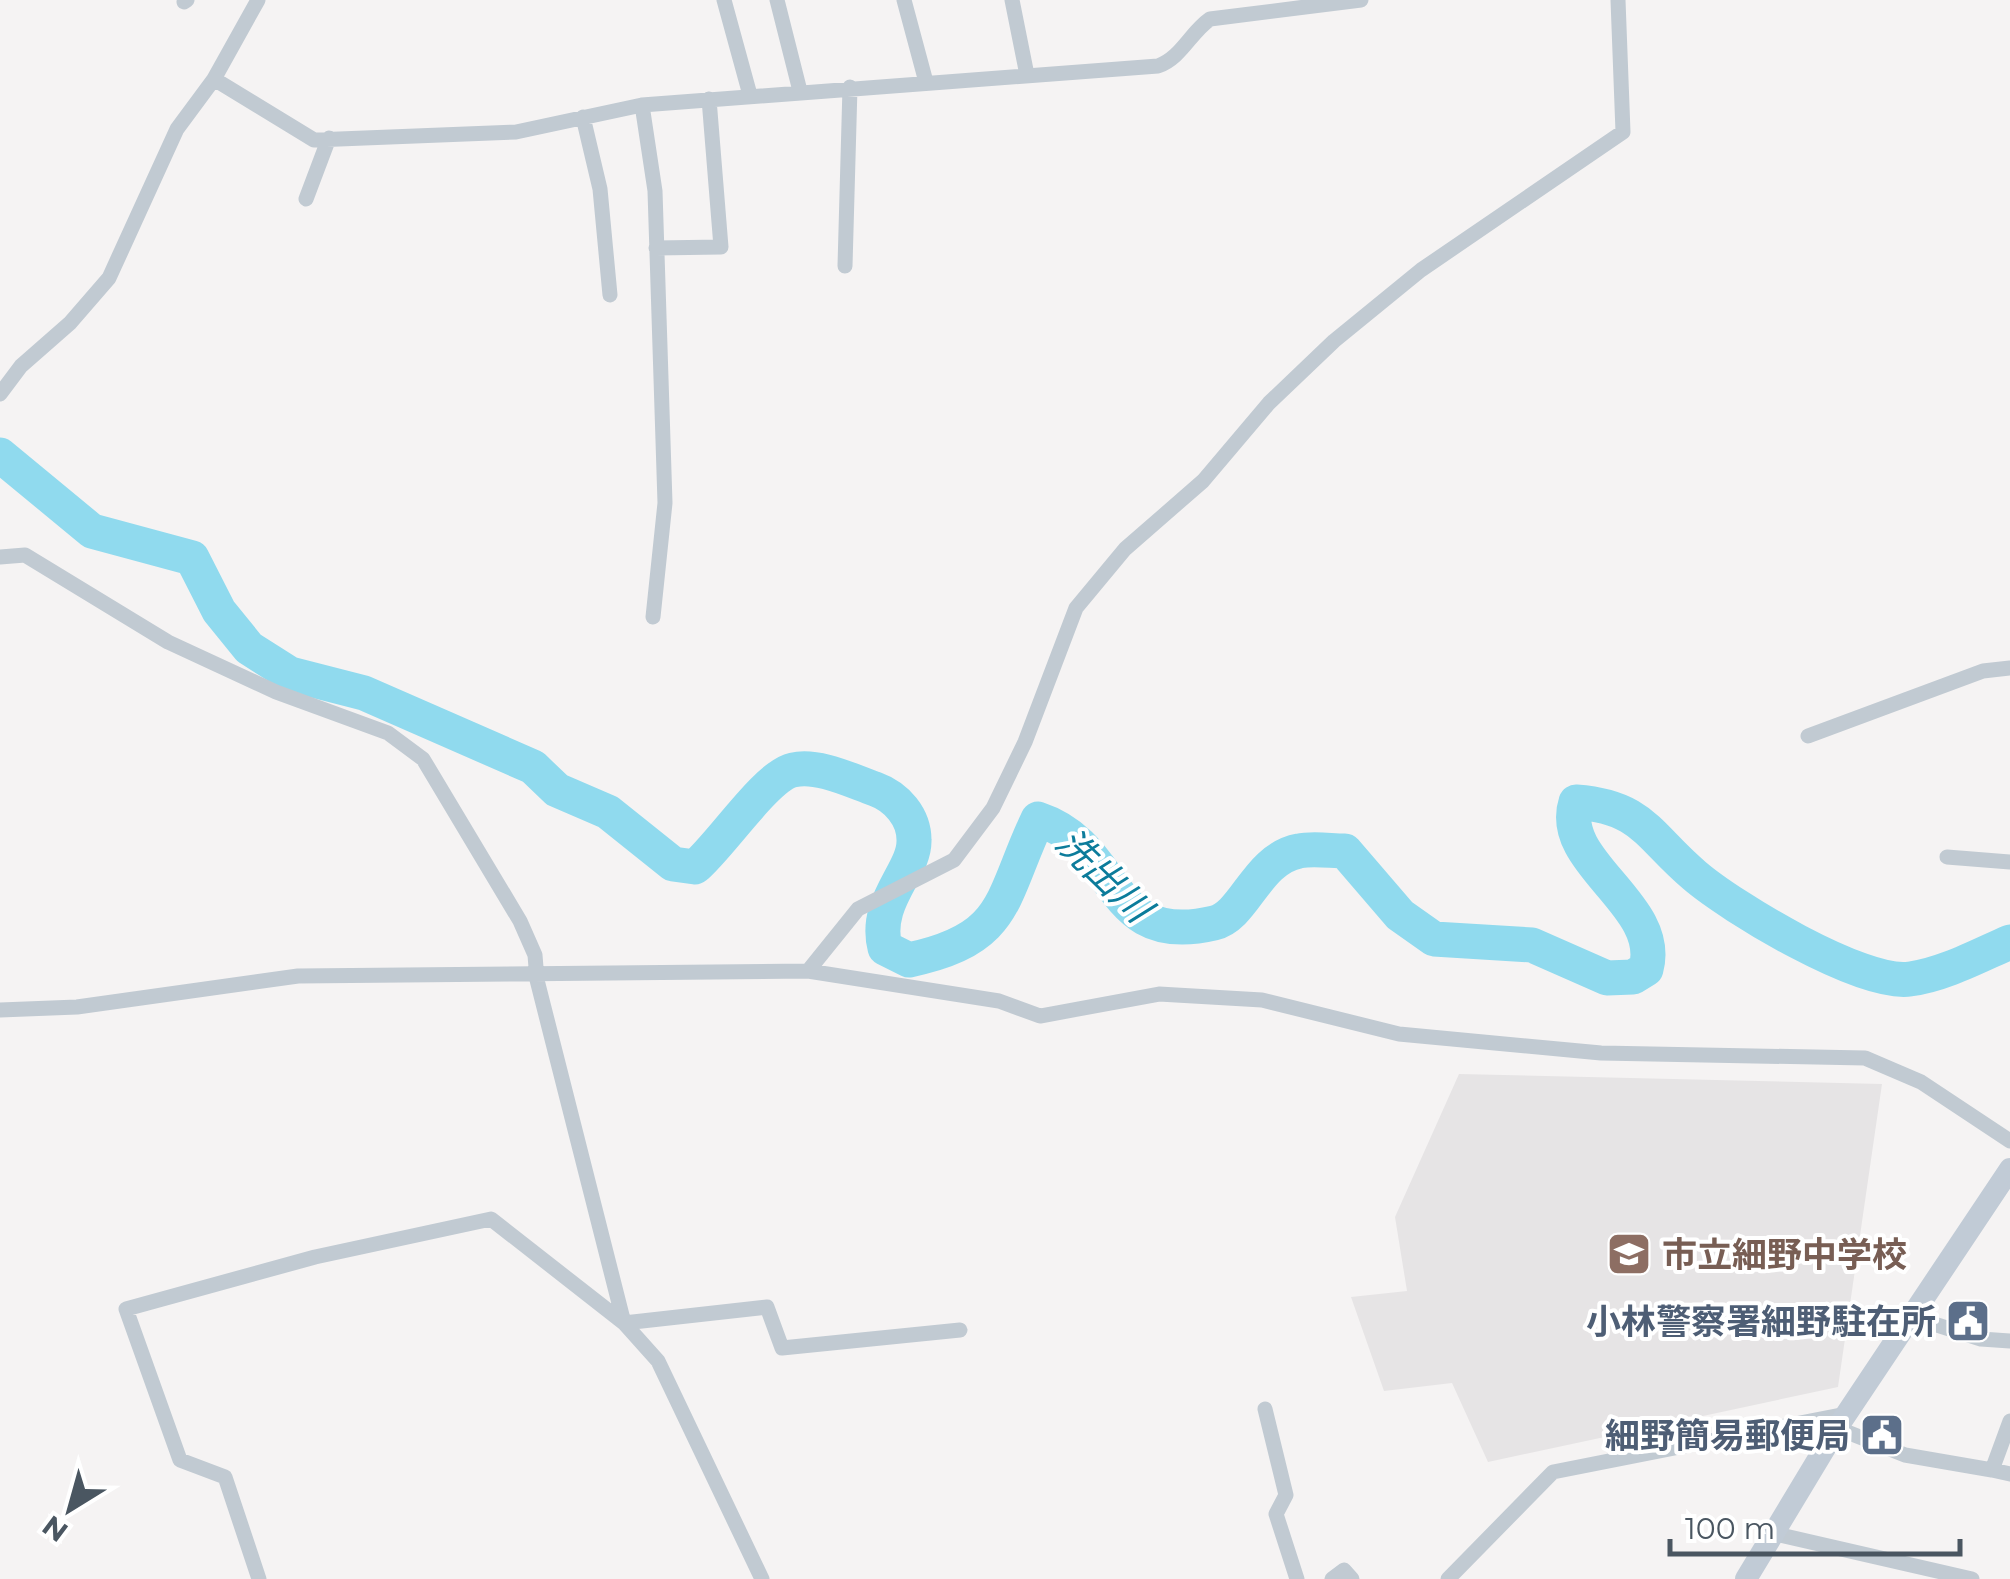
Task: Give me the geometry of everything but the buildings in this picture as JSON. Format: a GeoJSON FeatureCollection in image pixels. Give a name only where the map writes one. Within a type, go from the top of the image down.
{"type":"FeatureCollection","features":[{"type":"Feature","properties":{"kind":"main road"},"geometry":{"type":"LineString","coordinates":[[1746,1579],[1842,1421],[2010,1169]]}},
{"type":"Feature","properties":{"kind":"street"},"geometry":{"type":"LineString","coordinates":[[0,394],[21,366],[70,322],[108,278],[177,129],[214,79],[258,0]]}},
{"type":"Feature","properties":{"kind":"street"},"geometry":{"type":"LineString","coordinates":[[724,0],[750,95]]}},
{"type":"Feature","properties":{"kind":"street"},"geometry":{"type":"LineString","coordinates":[[777,0],[800,92]]}},
{"type":"Feature","properties":{"kind":"street"},"geometry":{"type":"LineString","coordinates":[[904,0],[926,82]]}},
{"type":"Feature","properties":{"kind":"street"},"geometry":{"type":"LineString","coordinates":[[1012,0],[1027,75]]}},
{"type":"Feature","properties":{"kind":"street"},"geometry":{"type":"LineString","coordinates":[[214,79],[314,140],[516,132],[642,104],[1158,66],[1172,61],[1196,29],[1210,18],[1361,0]]}},
{"type":"Feature","properties":{"kind":"street"},"geometry":{"type":"LineString","coordinates":[[808,971],[858,909],[954,860],[964,847],[993,808],[1025,742],[1076,608],[1125,549],[1204,481],[1269,403],[1334,341],[1421,270],[1623,132],[1618,0]]}},
{"type":"Feature","properties":{"kind":"street"},"geometry":{"type":"LineString","coordinates":[[846,266],[850,87]]}},
{"type":"Feature","properties":{"kind":"street"},"geometry":{"type":"LineString","coordinates":[[656,248],[721,246],[709,99]]}},
{"type":"Feature","properties":{"kind":"street"},"geometry":{"type":"LineString","coordinates":[[642,104],[655,191],[665,503],[653,617]]}},
{"type":"Feature","properties":{"kind":"street"},"geometry":{"type":"LineString","coordinates":[[584,117],[600,189],[610,295]]}},
{"type":"Feature","properties":{"kind":"street"},"geometry":{"type":"LineString","coordinates":[[306,199],[329,138]]}},
{"type":"Feature","properties":{"kind":"street"},"geometry":{"type":"LineString","coordinates":[[0,558],[26,556],[168,642],[276,692],[388,733],[423,759],[520,921],[539,972],[537,980],[624,1323]]}},
{"type":"Feature","properties":{"kind":"street"},"geometry":{"type":"LineString","coordinates":[[1808,736],[1983,671],[2010,668]]}},
{"type":"Feature","properties":{"kind":"street"},"geometry":{"type":"LineString","coordinates":[[1947,857],[2010,862]]}},
{"type":"Feature","properties":{"kind":"street"},"geometry":{"type":"LineString","coordinates":[[0,1010],[76,1007],[298,976],[539,972],[808,971],[999,1001],[1040,1016],[1159,994],[1262,1000],[1399,1034],[1601,1054],[1864,1058],[1920,1082],[2010,1141]]}},
{"type":"Feature","properties":{"kind":"street"},"geometry":{"type":"LineString","coordinates":[[259,1579],[225,1477],[180,1460],[126,1309],[315,1257],[491,1219],[624,1323],[658,1361],[762,1579]]}},
{"type":"Feature","properties":{"kind":"street"},"geometry":{"type":"LineString","coordinates":[[624,1323],[767,1307],[782,1348],[960,1330]]}},
{"type":"Feature","properties":{"kind":"street"},"geometry":{"type":"LineString","coordinates":[[1912,1317],[1981,1339],[2010,1341]]}},
{"type":"Feature","properties":{"kind":"street"},"geometry":{"type":"LineString","coordinates":[[1265,1409],[1286,1495],[1276,1514],[1297,1579]]}},
{"type":"Feature","properties":{"kind":"street"},"geometry":{"type":"LineString","coordinates":[[1448,1579],[1553,1472],[1842,1421],[1905,1455],[2010,1474]]}},
{"type":"Feature","properties":{"kind":"street"},"geometry":{"type":"LineString","coordinates":[[1992,1470],[2010,1421]]}},
{"type":"Feature","properties":{"kind":"street"},"geometry":{"type":"LineString","coordinates":[[1776,1534],[1972,1579]]}},
{"type":"Feature","properties":{"kind":"street"},"geometry":{"type":"LineString","coordinates":[[1332,1579],[1344,1570],[1352,1579]]}},
{"type":"Feature","properties":{"kind":"shaded area","name":"市立細野中学校"},"geometry":{"type":"Polygon","coordinates":[[[1459,1074],[1882,1084],[1838,1387],[1488,1462],[1452,1383],[1384,1391],[1351,1297],[1407,1291],[1395,1217],[1459,1074]]]}},
{"type":"Feature","properties":{"kind":"waterway","name":"洗出川"},"geometry":{"type":"LineString","coordinates":[[0,455],[92,531],[192,558],[219,611],[249,648],[290,674],[364,693],[533,767],[557,790],[608,812],[673,864],[695,867],[770,785],[793,770],[824,771],[883,793],[903,809],[913,832],[913,852],[889,902],[883,931],[885,948],[909,960],[942,951],[984,927],[1007,893],[1038,819],[1065,833],[1086,851],[1132,909],[1152,922],[1178,927],[1214,923],[1234,910],[1261,875],[1284,856],[1304,850],[1345,851],[1400,915],[1434,939],[1532,945],[1607,978],[1633,977],[1646,969],[1647,946],[1640,924],[1581,845],[1574,824],[1576,802],[1631,817],[1694,875],[1737,906],[1798,942],[1861,970],[1888,978],[1923,977],[2010,942]]}},
{"type":"Feature","properties":{"kind":"place","name":"市立細野中学校"},"geometry":{"type":"Point","coordinates":[1629,1254]}},
{"type":"Feature","properties":{"kind":"place","name":"小林警察署細野駐在所"},"geometry":{"type":"Point","coordinates":[1968,1321]}},
{"type":"Feature","properties":{"kind":"place","name":"細野簡易郵便局"},"geometry":{"type":"Point","coordinates":[1882,1435]}}]}
